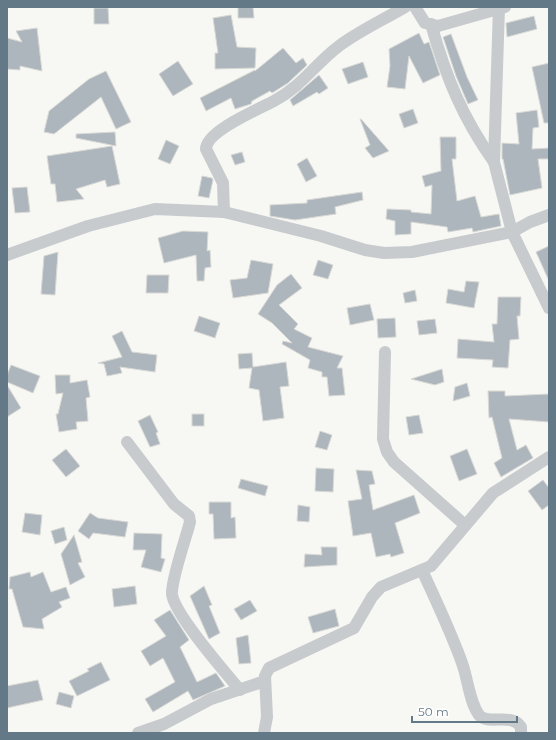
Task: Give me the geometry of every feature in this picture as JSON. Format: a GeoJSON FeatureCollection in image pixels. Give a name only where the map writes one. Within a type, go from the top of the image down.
{"type":"FeatureCollection","features":[{"type":"Feature","properties":{"kind":"street"},"geometry":{"type":"LineString","coordinates":[[224,212],[224,187],[206,149],[208,139],[233,122],[286,94],[304,81],[339,46],[405,7]]}},
{"type":"Feature","properties":{"kind":"street"},"geometry":{"type":"LineString","coordinates":[[415,7],[425,23],[438,26],[502,8],[494,162],[512,232],[549,308]]}},
{"type":"Feature","properties":{"kind":"street"},"geometry":{"type":"LineString","coordinates":[[431,24],[442,65],[460,108],[475,135],[494,162]]}},
{"type":"Feature","properties":{"kind":"street"},"geometry":{"type":"LineString","coordinates":[[7,255],[88,226],[156,209],[224,212],[321,236],[365,250],[384,253],[412,252],[512,232],[530,222],[549,215]]}},
{"type":"Feature","properties":{"kind":"street"},"geometry":{"type":"LineString","coordinates":[[385,352],[382,432],[387,452],[394,462],[466,525]]}},
{"type":"Feature","properties":{"kind":"street"},"geometry":{"type":"LineString","coordinates":[[127,442],[174,504],[189,516],[190,522],[174,583],[173,598],[195,634],[240,690]]}},
{"type":"Feature","properties":{"kind":"street"},"geometry":{"type":"LineString","coordinates":[[264,733],[267,717],[265,682],[266,672],[274,665],[354,628],[372,597],[381,587],[422,570],[436,562],[493,493],[549,457]]}},
{"type":"Feature","properties":{"kind":"street"},"geometry":{"type":"LineString","coordinates":[[422,570],[462,661],[473,703],[479,715],[486,719],[516,722],[521,727],[521,733]]}},
{"type":"Feature","properties":{"kind":"street"},"geometry":{"type":"LineString","coordinates":[[138,733],[164,724],[211,699],[265,682]]}},
{"type":"Feature","properties":{"kind":"building"},"geometry":{"type":"Polygon","coordinates":[[[238,7],[253,7],[254,18],[238,18],[238,7]]]}},
{"type":"Feature","properties":{"kind":"building"},"geometry":{"type":"Polygon","coordinates":[[[94,8],[108,8],[109,24],[94,24],[94,8]]]}},
{"type":"Feature","properties":{"kind":"building"},"geometry":{"type":"Polygon","coordinates":[[[231,15],[237,47],[256,48],[255,68],[215,69],[215,53],[218,53],[213,18],[231,15]]]}},
{"type":"Feature","properties":{"kind":"building"},"geometry":{"type":"Polygon","coordinates":[[[534,16],[537,29],[507,37],[506,23],[534,16]]]}},
{"type":"Feature","properties":{"kind":"building"},"geometry":{"type":"Polygon","coordinates":[[[37,28],[42,71],[20,66],[20,70],[7,69],[7,38],[22,42],[16,31],[37,28]]]}},
{"type":"Feature","properties":{"kind":"building"},"geometry":{"type":"Polygon","coordinates":[[[419,33],[424,44],[429,42],[440,75],[423,83],[409,56],[405,89],[387,87],[390,66],[389,49],[419,33]]]}},
{"type":"Feature","properties":{"kind":"building"},"geometry":{"type":"Polygon","coordinates":[[[451,34],[467,77],[478,100],[468,104],[456,76],[443,37],[451,34]]]}},
{"type":"Feature","properties":{"kind":"building"},"geometry":{"type":"Polygon","coordinates":[[[283,48],[296,63],[303,58],[307,65],[288,83],[272,93],[270,91],[252,101],[251,104],[235,109],[231,98],[206,111],[200,98],[255,71],[283,48]]]}},
{"type":"Feature","properties":{"kind":"building"},"geometry":{"type":"Polygon","coordinates":[[[178,61],[193,84],[173,96],[159,74],[178,61]]]}},
{"type":"Feature","properties":{"kind":"building"},"geometry":{"type":"Polygon","coordinates":[[[363,62],[368,77],[348,84],[342,69],[363,62]]]}},
{"type":"Feature","properties":{"kind":"building"},"geometry":{"type":"Polygon","coordinates":[[[549,63],[549,123],[544,123],[532,67],[549,63]]]}},
{"type":"Feature","properties":{"kind":"building"},"geometry":{"type":"Polygon","coordinates":[[[106,71],[131,122],[116,129],[101,97],[54,134],[44,132],[49,111],[89,79],[106,71]]]}},
{"type":"Feature","properties":{"kind":"building"},"geometry":{"type":"Polygon","coordinates":[[[319,75],[328,88],[319,94],[317,92],[293,106],[290,100],[319,75]]]}},
{"type":"Feature","properties":{"kind":"building"},"geometry":{"type":"Polygon","coordinates":[[[413,109],[418,123],[404,128],[399,114],[413,109]]]}},
{"type":"Feature","properties":{"kind":"building"},"geometry":{"type":"Polygon","coordinates":[[[537,110],[539,127],[533,128],[532,149],[549,148],[549,159],[538,159],[542,188],[510,195],[502,159],[502,143],[519,144],[516,113],[537,110]]]}},
{"type":"Feature","properties":{"kind":"building"},"geometry":{"type":"Polygon","coordinates":[[[360,119],[389,151],[373,158],[365,148],[370,145],[360,119]]]}},
{"type":"Feature","properties":{"kind":"building"},"geometry":{"type":"Polygon","coordinates":[[[115,132],[116,146],[76,138],[76,134],[115,132]]]}},
{"type":"Feature","properties":{"kind":"building"},"geometry":{"type":"Polygon","coordinates":[[[440,137],[456,137],[456,159],[452,159],[457,201],[475,196],[481,217],[499,214],[501,226],[473,232],[472,228],[448,232],[447,227],[411,222],[411,234],[395,235],[395,221],[386,219],[387,209],[411,210],[411,212],[431,214],[432,185],[425,187],[422,176],[441,171],[440,137]]]}},
{"type":"Feature","properties":{"kind":"building"},"geometry":{"type":"Polygon","coordinates":[[[166,140],[179,146],[170,164],[158,159],[166,140]]]}},
{"type":"Feature","properties":{"kind":"building"},"geometry":{"type":"Polygon","coordinates":[[[112,146],[120,184],[107,187],[105,180],[76,189],[84,199],[57,202],[55,184],[51,184],[47,156],[112,146]]]}},
{"type":"Feature","properties":{"kind":"building"},"geometry":{"type":"Polygon","coordinates":[[[242,152],[245,162],[235,165],[231,155],[242,152]]]}},
{"type":"Feature","properties":{"kind":"building"},"geometry":{"type":"Polygon","coordinates":[[[307,158],[317,176],[306,182],[297,164],[307,158]]]}},
{"type":"Feature","properties":{"kind":"building"},"geometry":{"type":"Polygon","coordinates":[[[202,176],[212,178],[213,180],[209,198],[198,196],[202,176]]]}},
{"type":"Feature","properties":{"kind":"building"},"geometry":{"type":"Polygon","coordinates":[[[27,187],[30,212],[15,213],[12,188],[27,187]]]}},
{"type":"Feature","properties":{"kind":"building"},"geometry":{"type":"Polygon","coordinates":[[[362,192],[363,200],[335,207],[336,214],[295,220],[270,216],[270,205],[307,203],[307,200],[362,192]]]}},
{"type":"Feature","properties":{"kind":"building"},"geometry":{"type":"Polygon","coordinates":[[[183,231],[208,232],[207,251],[210,250],[211,267],[205,268],[204,281],[197,281],[196,255],[164,263],[158,238],[183,231]]]}},
{"type":"Feature","properties":{"kind":"building"},"geometry":{"type":"Polygon","coordinates":[[[549,246],[549,281],[536,252],[549,246]]]}},
{"type":"Feature","properties":{"kind":"building"},"geometry":{"type":"Polygon","coordinates":[[[58,252],[55,295],[41,294],[44,256],[58,252]]]}},
{"type":"Feature","properties":{"kind":"building"},"geometry":{"type":"Polygon","coordinates":[[[251,260],[273,264],[268,293],[233,298],[230,280],[247,278],[251,260]]]}},
{"type":"Feature","properties":{"kind":"building"},"geometry":{"type":"Polygon","coordinates":[[[318,260],[333,265],[328,279],[313,275],[318,260]]]}},
{"type":"Feature","properties":{"kind":"building"},"geometry":{"type":"Polygon","coordinates":[[[291,274],[302,288],[279,305],[298,324],[294,329],[312,338],[308,347],[343,356],[337,368],[342,368],[345,395],[329,396],[327,377],[322,377],[322,372],[308,368],[310,360],[282,344],[283,341],[292,343],[272,323],[258,314],[277,285],[291,274]]]}},
{"type":"Feature","properties":{"kind":"building"},"geometry":{"type":"Polygon","coordinates":[[[147,275],[169,275],[168,293],[146,293],[147,275]]]}},
{"type":"Feature","properties":{"kind":"building"},"geometry":{"type":"Polygon","coordinates":[[[466,281],[479,282],[474,308],[446,303],[448,289],[464,292],[466,281]]]}},
{"type":"Feature","properties":{"kind":"building"},"geometry":{"type":"Polygon","coordinates":[[[415,290],[417,301],[405,303],[403,293],[415,290]]]}},
{"type":"Feature","properties":{"kind":"building"},"geometry":{"type":"Polygon","coordinates":[[[498,297],[521,297],[520,316],[517,316],[519,339],[510,340],[508,368],[492,367],[493,360],[457,358],[458,339],[494,342],[492,324],[497,324],[498,297]]]}},
{"type":"Feature","properties":{"kind":"building"},"geometry":{"type":"Polygon","coordinates":[[[370,304],[374,320],[350,325],[347,308],[370,304]]]}},
{"type":"Feature","properties":{"kind":"building"},"geometry":{"type":"Polygon","coordinates":[[[199,316],[220,323],[215,338],[194,331],[199,316]]]}},
{"type":"Feature","properties":{"kind":"building"},"geometry":{"type":"Polygon","coordinates":[[[395,318],[396,337],[378,338],[377,319],[395,318]]]}},
{"type":"Feature","properties":{"kind":"building"},"geometry":{"type":"Polygon","coordinates":[[[435,319],[437,333],[419,335],[417,321],[435,319]]]}},
{"type":"Feature","properties":{"kind":"building"},"geometry":{"type":"Polygon","coordinates":[[[122,331],[132,352],[157,355],[155,372],[120,367],[122,373],[107,376],[104,364],[98,363],[122,357],[112,336],[122,331]]]}},
{"type":"Feature","properties":{"kind":"building"},"geometry":{"type":"Polygon","coordinates":[[[252,353],[253,367],[286,362],[289,386],[280,387],[284,418],[263,421],[259,390],[249,388],[252,368],[239,369],[238,354],[252,353]]]}},
{"type":"Feature","properties":{"kind":"building"},"geometry":{"type":"Polygon","coordinates":[[[11,365],[40,376],[33,393],[7,382],[7,375],[11,365]]]}},
{"type":"Feature","properties":{"kind":"building"},"geometry":{"type":"Polygon","coordinates":[[[442,369],[444,382],[435,385],[411,379],[442,369]]]}},
{"type":"Feature","properties":{"kind":"building"},"geometry":{"type":"Polygon","coordinates":[[[55,375],[70,375],[70,383],[87,380],[90,397],[86,398],[88,421],[76,422],[77,429],[59,432],[56,414],[58,414],[63,393],[56,394],[55,375]]]}},
{"type":"Feature","properties":{"kind":"building"},"geometry":{"type":"Polygon","coordinates":[[[467,383],[470,396],[453,401],[455,387],[467,383]]]}},
{"type":"Feature","properties":{"kind":"building"},"geometry":{"type":"Polygon","coordinates":[[[7,385],[21,408],[7,417],[7,385]]]}},
{"type":"Feature","properties":{"kind":"building"},"geometry":{"type":"Polygon","coordinates":[[[488,391],[505,391],[505,396],[549,394],[549,422],[509,419],[517,450],[526,445],[533,458],[501,477],[494,463],[502,458],[492,417],[489,418],[488,391]]]}},
{"type":"Feature","properties":{"kind":"building"},"geometry":{"type":"Polygon","coordinates":[[[192,414],[204,414],[204,426],[192,426],[192,414]]]}},
{"type":"Feature","properties":{"kind":"building"},"geometry":{"type":"Polygon","coordinates":[[[150,415],[158,432],[156,433],[160,444],[150,447],[138,421],[150,415]]]}},
{"type":"Feature","properties":{"kind":"building"},"geometry":{"type":"Polygon","coordinates":[[[419,415],[423,433],[409,435],[406,417],[419,415]]]}},
{"type":"Feature","properties":{"kind":"building"},"geometry":{"type":"Polygon","coordinates":[[[320,431],[332,435],[327,450],[315,447],[320,431]]]}},
{"type":"Feature","properties":{"kind":"building"},"geometry":{"type":"Polygon","coordinates":[[[66,449],[80,466],[66,477],[52,460],[66,449]]]}},
{"type":"Feature","properties":{"kind":"building"},"geometry":{"type":"Polygon","coordinates":[[[467,449],[477,474],[459,481],[450,456],[467,449]]]}},
{"type":"Feature","properties":{"kind":"building"},"geometry":{"type":"Polygon","coordinates":[[[316,468],[334,469],[333,492],[315,491],[316,468]]]}},
{"type":"Feature","properties":{"kind":"building"},"geometry":{"type":"Polygon","coordinates":[[[356,470],[372,471],[375,484],[369,485],[373,510],[414,495],[420,513],[395,523],[404,553],[391,557],[390,554],[376,557],[371,533],[353,536],[348,501],[362,499],[356,470]]]}},
{"type":"Feature","properties":{"kind":"building"},"geometry":{"type":"Polygon","coordinates":[[[241,479],[268,486],[265,496],[238,488],[241,479]]]}},
{"type":"Feature","properties":{"kind":"building"},"geometry":{"type":"Polygon","coordinates":[[[543,480],[549,488],[549,505],[542,510],[528,491],[543,480]]]}},
{"type":"Feature","properties":{"kind":"building"},"geometry":{"type":"Polygon","coordinates":[[[209,502],[231,502],[231,518],[235,517],[236,538],[214,539],[213,514],[209,514],[209,502]]]}},
{"type":"Feature","properties":{"kind":"building"},"geometry":{"type":"Polygon","coordinates":[[[298,505],[310,507],[309,522],[297,521],[298,505]]]}},
{"type":"Feature","properties":{"kind":"building"},"geometry":{"type":"Polygon","coordinates":[[[25,513],[42,515],[40,535],[22,532],[25,513]]]}},
{"type":"Feature","properties":{"kind":"building"},"geometry":{"type":"Polygon","coordinates":[[[90,513],[98,518],[128,522],[125,537],[93,533],[89,539],[78,531],[90,513]]]}},
{"type":"Feature","properties":{"kind":"building"},"geometry":{"type":"Polygon","coordinates":[[[64,527],[67,540],[55,544],[51,531],[64,527]]]}},
{"type":"Feature","properties":{"kind":"building"},"geometry":{"type":"Polygon","coordinates":[[[134,533],[162,534],[161,558],[165,559],[161,572],[141,567],[146,550],[133,550],[134,533]]]}},
{"type":"Feature","properties":{"kind":"building"},"geometry":{"type":"Polygon","coordinates":[[[74,535],[82,562],[78,563],[85,577],[70,585],[61,554],[74,535]]]}},
{"type":"Feature","properties":{"kind":"building"},"geometry":{"type":"Polygon","coordinates":[[[321,547],[337,547],[337,565],[304,567],[305,554],[322,555],[321,547]]]}},
{"type":"Feature","properties":{"kind":"building"},"geometry":{"type":"Polygon","coordinates":[[[30,572],[31,577],[43,572],[51,592],[66,587],[70,598],[59,602],[62,607],[42,619],[44,629],[23,627],[12,589],[9,589],[10,577],[30,572]]]}},
{"type":"Feature","properties":{"kind":"building"},"geometry":{"type":"Polygon","coordinates":[[[135,586],[137,604],[114,607],[112,589],[135,586]]]}},
{"type":"Feature","properties":{"kind":"building"},"geometry":{"type":"Polygon","coordinates":[[[204,586],[212,605],[209,606],[220,633],[209,639],[190,596],[204,586]]]}},
{"type":"Feature","properties":{"kind":"building"},"geometry":{"type":"Polygon","coordinates":[[[250,600],[257,611],[241,620],[234,609],[250,600]]]}},
{"type":"Feature","properties":{"kind":"building"},"geometry":{"type":"Polygon","coordinates":[[[335,609],[339,626],[313,633],[308,617],[335,609]]]}},
{"type":"Feature","properties":{"kind":"building"},"geometry":{"type":"Polygon","coordinates":[[[170,610],[189,640],[180,647],[197,682],[216,673],[225,686],[193,700],[188,691],[153,712],[145,699],[175,682],[163,658],[150,666],[141,651],[166,636],[154,620],[170,610]]]}},
{"type":"Feature","properties":{"kind":"building"},"geometry":{"type":"Polygon","coordinates":[[[248,635],[251,663],[239,664],[236,638],[248,635]]]}},
{"type":"Feature","properties":{"kind":"building"},"geometry":{"type":"Polygon","coordinates":[[[101,662],[110,680],[77,696],[69,681],[89,671],[87,669],[101,662]]]}},
{"type":"Feature","properties":{"kind":"building"},"geometry":{"type":"Polygon","coordinates":[[[38,680],[43,700],[7,708],[7,686],[38,680]]]}},
{"type":"Feature","properties":{"kind":"building"},"geometry":{"type":"Polygon","coordinates":[[[59,692],[74,696],[71,708],[56,704],[59,692]]]}}]}
